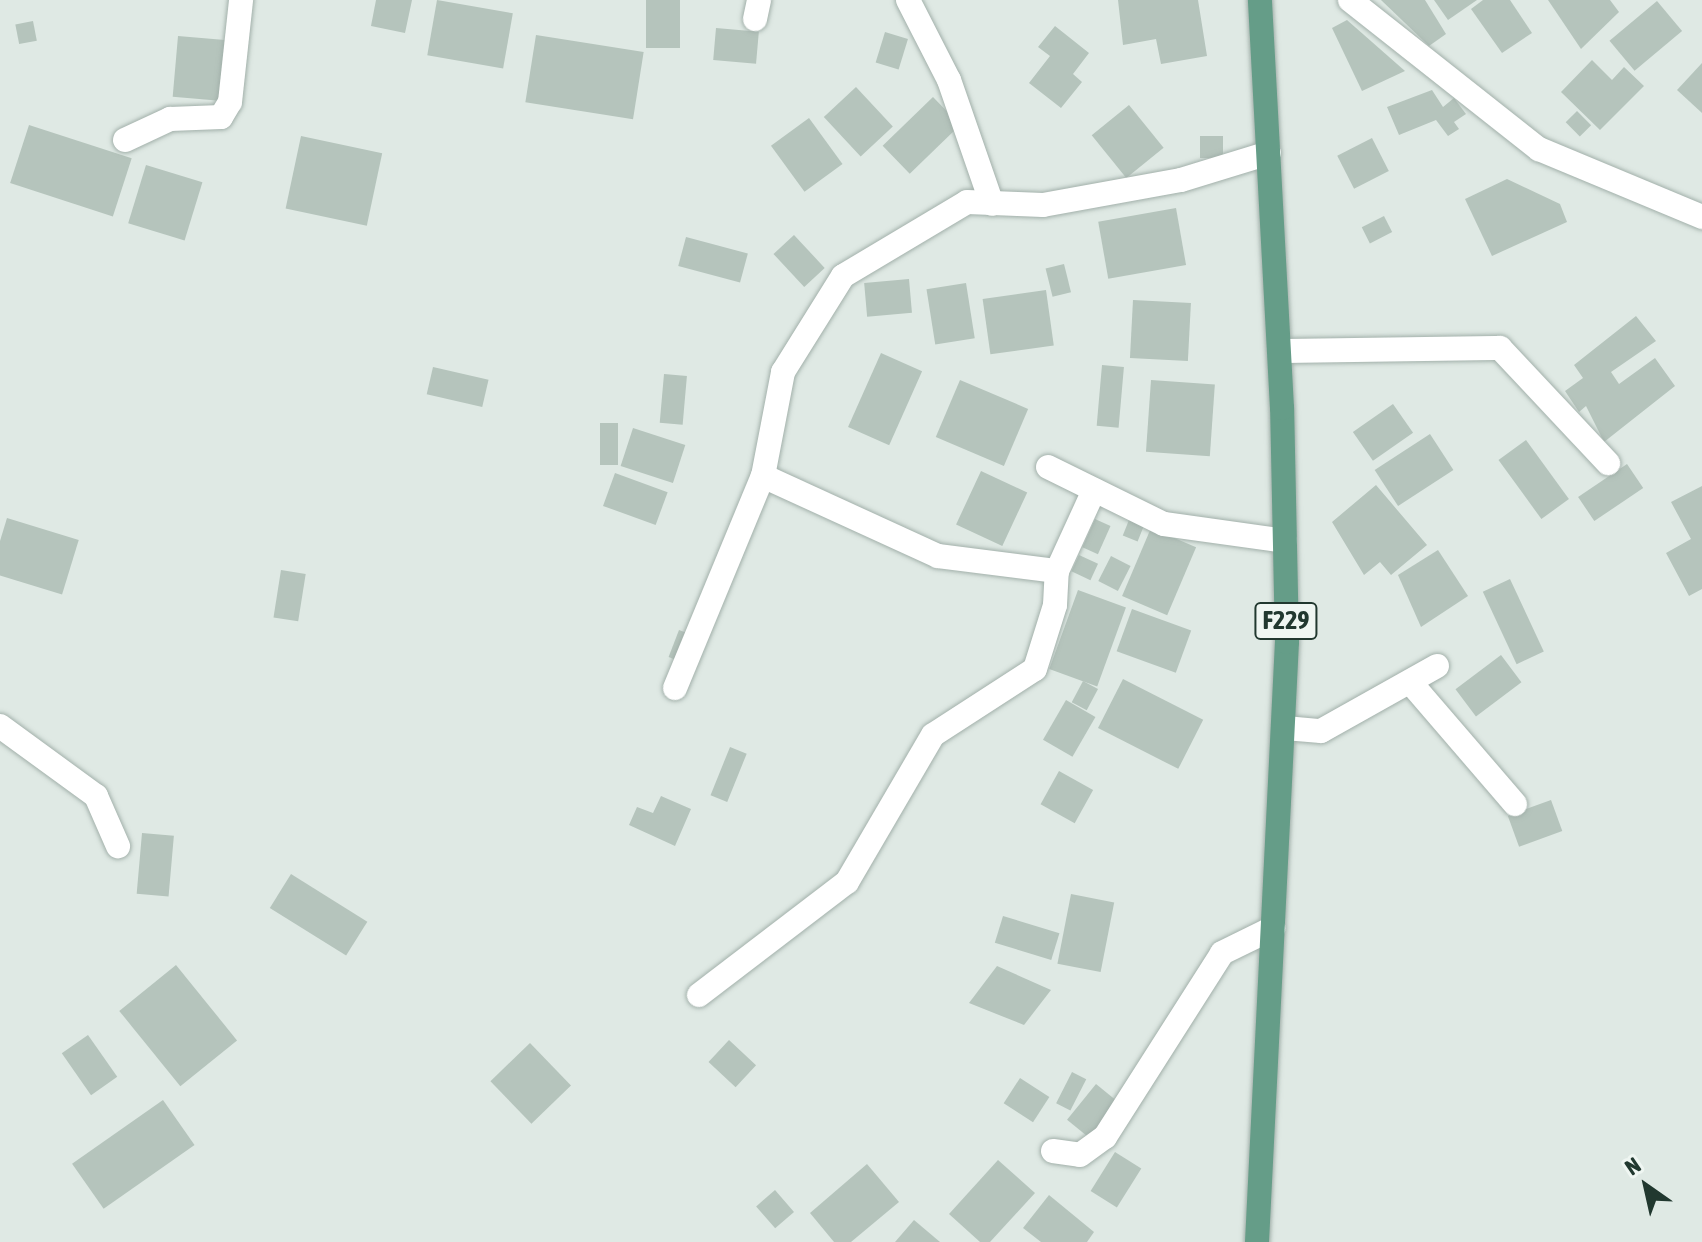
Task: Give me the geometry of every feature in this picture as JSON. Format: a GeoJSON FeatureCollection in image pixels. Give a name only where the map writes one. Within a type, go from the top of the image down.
{"type":"FeatureCollection","features":[{"type":"Feature","properties":{"kind":"main road","name":"F229"},"geometry":{"type":"LineString","coordinates":[[1257,1242],[1285,728],[1285,541],[1279,351],[1260,0]]}},
{"type":"Feature","properties":{"kind":"street"},"geometry":{"type":"LineString","coordinates":[[125,140],[170,119],[221,117],[230,102],[241,0]]}},
{"type":"Feature","properties":{"kind":"street"},"geometry":{"type":"LineString","coordinates":[[908,0],[949,80],[992,204]]}},
{"type":"Feature","properties":{"kind":"street"},"geometry":{"type":"LineString","coordinates":[[1350,0],[1539,149],[1699,211]]}},
{"type":"Feature","properties":{"kind":"street"},"geometry":{"type":"LineString","coordinates":[[675,688],[763,476],[783,372],[825,296],[843,276],[967,202],[992,204],[1073,200],[1269,153]]}},
{"type":"Feature","properties":{"kind":"street"},"geometry":{"type":"LineString","coordinates":[[1279,351],[1500,348],[1608,463]]}},
{"type":"Feature","properties":{"kind":"street"},"geometry":{"type":"LineString","coordinates":[[1048,467],[1164,524],[1241,540],[1285,541]]}},
{"type":"Feature","properties":{"kind":"street"},"geometry":{"type":"LineString","coordinates":[[763,476],[938,556],[1057,571]]}},
{"type":"Feature","properties":{"kind":"street"},"geometry":{"type":"LineString","coordinates":[[699,995],[847,882],[933,735],[1035,669],[1055,605],[1057,571],[1094,490]]}},
{"type":"Feature","properties":{"kind":"street"},"geometry":{"type":"LineString","coordinates":[[1285,728],[1321,731],[1437,666]]}},
{"type":"Feature","properties":{"kind":"street"},"geometry":{"type":"LineString","coordinates":[[1410,682],[1515,804]]}},
{"type":"Feature","properties":{"kind":"street"},"geometry":{"type":"LineString","coordinates":[[0,726],[96,796],[118,846]]}},
{"type":"Feature","properties":{"kind":"street"},"geometry":{"type":"LineString","coordinates":[[1053,1151],[1080,1155],[1105,1137],[1222,953],[1273,928]]}},
{"type":"Feature","properties":{"kind":"building"},"geometry":{"type":"Polygon","coordinates":[[[376,0],[412,0],[405,33],[371,26],[376,0]]]}},
{"type":"Feature","properties":{"kind":"building"},"geometry":{"type":"Polygon","coordinates":[[[437,0],[513,13],[503,69],[427,55],[437,0]]]}},
{"type":"Feature","properties":{"kind":"building"},"geometry":{"type":"Polygon","coordinates":[[[646,0],[680,0],[680,48],[646,48],[646,0]]]}},
{"type":"Feature","properties":{"kind":"building"},"geometry":{"type":"Polygon","coordinates":[[[1118,0],[1198,0],[1207,56],[1161,64],[1156,39],[1123,45],[1118,0]]]}},
{"type":"Feature","properties":{"kind":"building"},"geometry":{"type":"Polygon","coordinates":[[[1381,0],[1425,0],[1446,34],[1429,46],[1381,0]]]}},
{"type":"Feature","properties":{"kind":"building"},"geometry":{"type":"Polygon","coordinates":[[[1434,0],[1477,0],[1448,20],[1434,0]]]}},
{"type":"Feature","properties":{"kind":"building"},"geometry":{"type":"Polygon","coordinates":[[[1483,0],[1510,0],[1532,33],[1502,53],[1471,9],[1483,0]]]}},
{"type":"Feature","properties":{"kind":"building"},"geometry":{"type":"Polygon","coordinates":[[[1548,0],[1610,0],[1619,12],[1581,49],[1548,0]]]}},
{"type":"Feature","properties":{"kind":"building"},"geometry":{"type":"Polygon","coordinates":[[[1657,1],[1682,31],[1635,71],[1610,41],[1657,1]]]}},
{"type":"Feature","properties":{"kind":"building"},"geometry":{"type":"Polygon","coordinates":[[[1347,20],[1405,71],[1362,91],[1332,28],[1347,20]]]}},
{"type":"Feature","properties":{"kind":"building"},"geometry":{"type":"Polygon","coordinates":[[[33,21],[37,41],[19,44],[15,24],[33,21]]]}},
{"type":"Feature","properties":{"kind":"building"},"geometry":{"type":"Polygon","coordinates":[[[1055,26],[1089,53],[1073,74],[1082,82],[1061,108],[1029,83],[1050,56],[1038,47],[1055,26]]]}},
{"type":"Feature","properties":{"kind":"building"},"geometry":{"type":"Polygon","coordinates":[[[716,28],[759,32],[756,64],[713,60],[716,28]]]}},
{"type":"Feature","properties":{"kind":"building"},"geometry":{"type":"Polygon","coordinates":[[[885,32],[908,39],[899,70],[876,63],[885,32]]]}},
{"type":"Feature","properties":{"kind":"building"},"geometry":{"type":"Polygon","coordinates":[[[536,35],[644,52],[633,119],[525,102],[536,35]]]}},
{"type":"Feature","properties":{"kind":"building"},"geometry":{"type":"Polygon","coordinates":[[[178,36],[225,40],[220,101],[173,97],[178,36]]]}},
{"type":"Feature","properties":{"kind":"building"},"geometry":{"type":"Polygon","coordinates":[[[1592,60],[1612,80],[1624,67],[1644,86],[1600,130],[1561,92],[1592,60]]]}},
{"type":"Feature","properties":{"kind":"building"},"geometry":{"type":"Polygon","coordinates":[[[1702,63],[1702,113],[1677,90],[1702,63]]]}},
{"type":"Feature","properties":{"kind":"building"},"geometry":{"type":"Polygon","coordinates":[[[856,87],[893,126],[861,157],[824,117],[856,87]]]}},
{"type":"Feature","properties":{"kind":"building"},"geometry":{"type":"Polygon","coordinates":[[[1432,90],[1443,107],[1454,98],[1466,114],[1454,122],[1459,129],[1448,136],[1436,120],[1399,135],[1387,107],[1432,90]]]}},
{"type":"Feature","properties":{"kind":"building"},"geometry":{"type":"Polygon","coordinates":[[[933,97],[960,125],[910,174],[883,146],[933,97]]]}},
{"type":"Feature","properties":{"kind":"building"},"geometry":{"type":"Polygon","coordinates":[[[1129,105],[1164,148],[1126,178],[1092,135],[1129,105]]]}},
{"type":"Feature","properties":{"kind":"building"},"geometry":{"type":"Polygon","coordinates":[[[1577,111],[1591,125],[1580,136],[1566,122],[1577,111]]]}},
{"type":"Feature","properties":{"kind":"building"},"geometry":{"type":"Polygon","coordinates":[[[809,118],[843,164],[804,192],[771,146],[809,118]]]}},
{"type":"Feature","properties":{"kind":"building"},"geometry":{"type":"Polygon","coordinates":[[[29,125],[132,158],[113,216],[10,183],[29,125]]]}},
{"type":"Feature","properties":{"kind":"building"},"geometry":{"type":"Polygon","coordinates":[[[301,136],[382,153],[367,226],[286,208],[301,136]]]}},
{"type":"Feature","properties":{"kind":"building"},"geometry":{"type":"Polygon","coordinates":[[[1200,136],[1223,136],[1223,158],[1200,158],[1200,136]]]}},
{"type":"Feature","properties":{"kind":"building"},"geometry":{"type":"Polygon","coordinates":[[[1372,138],[1389,171],[1354,189],[1337,156],[1372,138]]]}},
{"type":"Feature","properties":{"kind":"building"},"geometry":{"type":"Polygon","coordinates":[[[146,165],[202,182],[185,241],[128,223],[146,165]]]}},
{"type":"Feature","properties":{"kind":"building"},"geometry":{"type":"Polygon","coordinates":[[[1507,179],[1560,204],[1567,222],[1492,256],[1465,199],[1507,179]]]}},
{"type":"Feature","properties":{"kind":"building"},"geometry":{"type":"Polygon","coordinates":[[[1176,208],[1186,265],[1108,279],[1098,222],[1176,208]]]}},
{"type":"Feature","properties":{"kind":"building"},"geometry":{"type":"Polygon","coordinates":[[[1384,216],[1392,232],[1370,243],[1362,227],[1384,216]]]}},
{"type":"Feature","properties":{"kind":"building"},"geometry":{"type":"Polygon","coordinates":[[[794,235],[825,268],[804,287],[774,254],[794,235]]]}},
{"type":"Feature","properties":{"kind":"building"},"geometry":{"type":"Polygon","coordinates":[[[686,237],[748,254],[740,283],[678,266],[686,237]]]}},
{"type":"Feature","properties":{"kind":"building"},"geometry":{"type":"Polygon","coordinates":[[[1064,264],[1071,292],[1053,297],[1046,269],[1064,264]]]}},
{"type":"Feature","properties":{"kind":"building"},"geometry":{"type":"Polygon","coordinates":[[[909,279],[912,313],[867,317],[864,283],[909,279]]]}},
{"type":"Feature","properties":{"kind":"building"},"geometry":{"type":"Polygon","coordinates":[[[966,283],[975,338],[935,345],[926,289],[966,283]]]}},
{"type":"Feature","properties":{"kind":"building"},"geometry":{"type":"Polygon","coordinates":[[[1046,290],[1054,345],[990,354],[983,299],[1046,290]]]}},
{"type":"Feature","properties":{"kind":"building"},"geometry":{"type":"Polygon","coordinates":[[[1133,300],[1191,303],[1188,361],[1130,358],[1133,300]]]}},
{"type":"Feature","properties":{"kind":"building"},"geometry":{"type":"Polygon","coordinates":[[[1636,316],[1656,341],[1611,372],[1619,384],[1655,358],[1675,386],[1604,442],[1586,406],[1579,412],[1565,391],[1583,378],[1574,365],[1636,316]]]}},
{"type":"Feature","properties":{"kind":"building"},"geometry":{"type":"Polygon","coordinates":[[[881,353],[922,371],[889,445],[848,427],[881,353]]]}},
{"type":"Feature","properties":{"kind":"building"},"geometry":{"type":"Polygon","coordinates":[[[1102,365],[1124,367],[1119,428],[1097,426],[1102,365]]]}},
{"type":"Feature","properties":{"kind":"building"},"geometry":{"type":"Polygon","coordinates":[[[433,367],[489,380],[482,407],[427,394],[433,367]]]}},
{"type":"Feature","properties":{"kind":"building"},"geometry":{"type":"Polygon","coordinates":[[[664,374],[687,376],[683,425],[660,423],[664,374]]]}},
{"type":"Feature","properties":{"kind":"building"},"geometry":{"type":"Polygon","coordinates":[[[960,380],[1028,409],[1004,466],[936,437],[960,380]]]}},
{"type":"Feature","properties":{"kind":"building"},"geometry":{"type":"Polygon","coordinates":[[[1151,380],[1215,384],[1210,456],[1146,452],[1151,380]]]}},
{"type":"Feature","properties":{"kind":"building"},"geometry":{"type":"Polygon","coordinates":[[[1393,404],[1413,433],[1373,461],[1353,432],[1393,404]]]}},
{"type":"Feature","properties":{"kind":"building"},"geometry":{"type":"Polygon","coordinates":[[[600,423],[618,423],[618,465],[600,465],[600,423]]]}},
{"type":"Feature","properties":{"kind":"building"},"geometry":{"type":"Polygon","coordinates":[[[633,428],[685,445],[673,483],[621,466],[633,428]]]}},
{"type":"Feature","properties":{"kind":"building"},"geometry":{"type":"Polygon","coordinates":[[[1430,434],[1453,470],[1398,506],[1375,470],[1430,434]]]}},
{"type":"Feature","properties":{"kind":"building"},"geometry":{"type":"Polygon","coordinates":[[[1526,440],[1569,499],[1541,519],[1498,460],[1526,440]]]}},
{"type":"Feature","properties":{"kind":"building"},"geometry":{"type":"Polygon","coordinates":[[[1627,464],[1643,488],[1594,521],[1578,497],[1627,464]]]}},
{"type":"Feature","properties":{"kind":"building"},"geometry":{"type":"Polygon","coordinates":[[[981,471],[1027,493],[1002,546],[956,524],[981,471]]]}},
{"type":"Feature","properties":{"kind":"building"},"geometry":{"type":"Polygon","coordinates":[[[615,473],[668,492],[656,525],[603,506],[615,473]]]}},
{"type":"Feature","properties":{"kind":"building"},"geometry":{"type":"Polygon","coordinates":[[[1376,485],[1427,545],[1391,575],[1380,562],[1364,575],[1332,522],[1376,485]]]}},
{"type":"Feature","properties":{"kind":"building"},"geometry":{"type":"Polygon","coordinates":[[[1702,486],[1702,589],[1689,596],[1666,553],[1691,539],[1671,502],[1702,486]]]}},
{"type":"Feature","properties":{"kind":"building"},"geometry":{"type":"Polygon","coordinates":[[[1131,515],[1146,521],[1138,541],[1123,535],[1131,515]]]}},
{"type":"Feature","properties":{"kind":"building"},"geometry":{"type":"Polygon","coordinates":[[[7,518],[79,540],[62,594],[0,575],[0,541],[7,518]]]}},
{"type":"Feature","properties":{"kind":"building"},"geometry":{"type":"Polygon","coordinates":[[[1095,519],[1111,526],[1098,554],[1082,547],[1095,519]]]}},
{"type":"Feature","properties":{"kind":"building"},"geometry":{"type":"Polygon","coordinates":[[[1151,528],[1196,547],[1167,615],[1122,596],[1151,528]]]}},
{"type":"Feature","properties":{"kind":"building"},"geometry":{"type":"Polygon","coordinates":[[[1438,550],[1468,596],[1421,627],[1398,575],[1438,550]]]}},
{"type":"Feature","properties":{"kind":"building"},"geometry":{"type":"Polygon","coordinates":[[[1079,555],[1098,564],[1090,580],[1071,571],[1079,555]]]}},
{"type":"Feature","properties":{"kind":"building"},"geometry":{"type":"Polygon","coordinates":[[[1111,556],[1131,566],[1118,591],[1098,581],[1111,556]]]}},
{"type":"Feature","properties":{"kind":"building"},"geometry":{"type":"Polygon","coordinates":[[[281,570],[306,574],[298,621],[273,617],[281,570]]]}},
{"type":"Feature","properties":{"kind":"building"},"geometry":{"type":"Polygon","coordinates":[[[1510,579],[1544,652],[1517,664],[1483,592],[1510,579]]]}},
{"type":"Feature","properties":{"kind":"building"},"geometry":{"type":"Polygon","coordinates":[[[1078,590],[1126,607],[1097,686],[1049,669],[1078,590]]]}},
{"type":"Feature","properties":{"kind":"building"},"geometry":{"type":"Polygon","coordinates":[[[1132,609],[1191,631],[1176,673],[1117,651],[1132,609]]]}},
{"type":"Feature","properties":{"kind":"building"},"geometry":{"type":"Polygon","coordinates":[[[679,630],[695,636],[684,663],[669,657],[679,630]]]}},
{"type":"Feature","properties":{"kind":"building"},"geometry":{"type":"Polygon","coordinates":[[[1501,655],[1521,682],[1476,716],[1455,689],[1501,655]]]}},
{"type":"Feature","properties":{"kind":"building"},"geometry":{"type":"Polygon","coordinates":[[[1123,679],[1203,720],[1178,769],[1098,728],[1123,679]]]}},
{"type":"Feature","properties":{"kind":"building"},"geometry":{"type":"Polygon","coordinates":[[[1083,681],[1098,689],[1087,710],[1072,702],[1083,681]]]}},
{"type":"Feature","properties":{"kind":"building"},"geometry":{"type":"Polygon","coordinates":[[[1066,700],[1095,717],[1072,757],[1043,740],[1066,700]]]}},
{"type":"Feature","properties":{"kind":"building"},"geometry":{"type":"Polygon","coordinates":[[[730,747],[747,754],[727,802],[711,795],[730,747]]]}},
{"type":"Feature","properties":{"kind":"building"},"geometry":{"type":"Polygon","coordinates":[[[1059,771],[1093,790],[1075,823],[1041,804],[1059,771]]]}},
{"type":"Feature","properties":{"kind":"building"},"geometry":{"type":"Polygon","coordinates":[[[661,796],[691,809],[675,846],[629,825],[637,807],[653,813],[661,796]]]}},
{"type":"Feature","properties":{"kind":"building"},"geometry":{"type":"Polygon","coordinates":[[[1551,800],[1562,831],[1519,847],[1508,816],[1551,800]]]}},
{"type":"Feature","properties":{"kind":"building"},"geometry":{"type":"Polygon","coordinates":[[[142,833],[174,836],[169,897],[137,894],[142,833]]]}},
{"type":"Feature","properties":{"kind":"building"},"geometry":{"type":"Polygon","coordinates":[[[291,874],[367,922],[346,956],[270,908],[291,874]]]}},
{"type":"Feature","properties":{"kind":"building"},"geometry":{"type":"Polygon","coordinates":[[[1071,894],[1114,902],[1101,972],[1057,964],[1071,894]]]}},
{"type":"Feature","properties":{"kind":"building"},"geometry":{"type":"Polygon","coordinates":[[[1003,916],[1059,933],[1051,960],[995,943],[1003,916]]]}},
{"type":"Feature","properties":{"kind":"building"},"geometry":{"type":"Polygon","coordinates":[[[176,965],[237,1040],[180,1086],[119,1011],[176,965]]]}},
{"type":"Feature","properties":{"kind":"building"},"geometry":{"type":"Polygon","coordinates":[[[997,966],[1051,990],[1024,1025],[969,1003],[997,966]]]}},
{"type":"Feature","properties":{"kind":"building"},"geometry":{"type":"Polygon","coordinates":[[[88,1035],[117,1077],[91,1095],[62,1053],[88,1035]]]}},
{"type":"Feature","properties":{"kind":"building"},"geometry":{"type":"Polygon","coordinates":[[[729,1040],[756,1065],[736,1087],[709,1062],[729,1040]]]}},
{"type":"Feature","properties":{"kind":"building"},"geometry":{"type":"Polygon","coordinates":[[[530,1043],[571,1085],[531,1124],[490,1081],[530,1043]]]}},
{"type":"Feature","properties":{"kind":"building"},"geometry":{"type":"Polygon","coordinates":[[[1072,1072],[1086,1079],[1070,1110],[1056,1103],[1072,1072]]]}},
{"type":"Feature","properties":{"kind":"building"},"geometry":{"type":"Polygon","coordinates":[[[1020,1078],[1049,1097],[1033,1122],[1004,1103],[1020,1078]]]}},
{"type":"Feature","properties":{"kind":"building"},"geometry":{"type":"Polygon","coordinates":[[[1096,1084],[1121,1104],[1092,1140],[1067,1120],[1096,1084]]]}},
{"type":"Feature","properties":{"kind":"building"},"geometry":{"type":"Polygon","coordinates":[[[163,1100],[195,1145],[104,1209],[72,1164],[163,1100]]]}},
{"type":"Feature","properties":{"kind":"building"},"geometry":{"type":"Polygon","coordinates":[[[1115,1152],[1141,1168],[1117,1207],[1091,1191],[1115,1152]]]}},
{"type":"Feature","properties":{"kind":"building"},"geometry":{"type":"Polygon","coordinates":[[[998,1160],[1035,1193],[990,1242],[980,1242],[949,1214],[998,1160]]]}},
{"type":"Feature","properties":{"kind":"building"},"geometry":{"type":"Polygon","coordinates":[[[867,1164],[899,1202],[851,1242],[834,1242],[810,1213],[867,1164]]]}},
{"type":"Feature","properties":{"kind":"building"},"geometry":{"type":"Polygon","coordinates":[[[775,1190],[794,1212],[775,1228],[756,1206],[775,1190]]]}},
{"type":"Feature","properties":{"kind":"building"},"geometry":{"type":"Polygon","coordinates":[[[1049,1195],[1094,1232],[1087,1242],[1041,1242],[1023,1228],[1049,1195]]]}},
{"type":"Feature","properties":{"kind":"building"},"geometry":{"type":"Polygon","coordinates":[[[914,1220],[940,1242],[895,1242],[914,1220]]]}}]}
